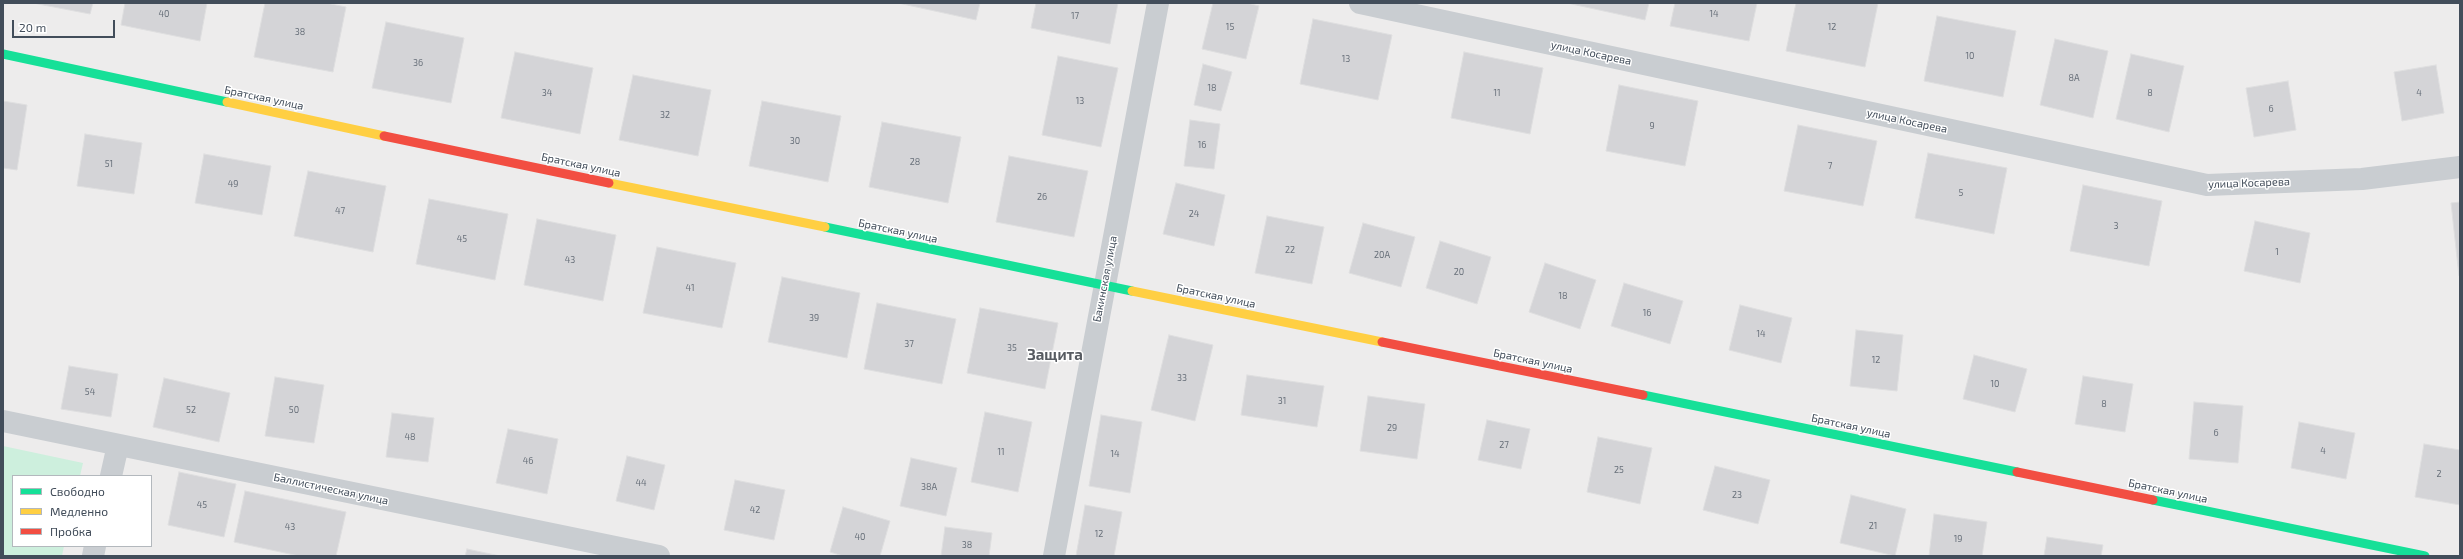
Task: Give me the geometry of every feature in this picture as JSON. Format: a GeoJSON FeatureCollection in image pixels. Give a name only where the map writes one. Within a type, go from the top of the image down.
{"type":"FeatureCollection","features":[{"type":"Feature","properties":{"kind":"street","name":"Бакинская улица"},"geometry":{"type":"LineString","coordinates":[[1054,556],[1158,3]]}},
{"type":"Feature","properties":{"kind":"street","name":"улица Косарева"},"geometry":{"type":"LineString","coordinates":[[1360,3],[2207,185],[2362,179],[2460,167]]}},
{"type":"Feature","properties":{"kind":"street","name":"Братская улица"},"geometry":{"type":"LineString","coordinates":[[3,54],[436,147],[2425,556]]}},
{"type":"Feature","properties":{"kind":"street","name":"Баллистическая улица"},"geometry":{"type":"LineString","coordinates":[[3,421],[118,446],[659,556]]}},
{"type":"Feature","properties":{"kind":"street"},"geometry":{"type":"LineString","coordinates":[[111,475],[118,446]]}},
{"type":"Feature","properties":{"kind":"green space"},"geometry":{"type":"Polygon","coordinates":[[[3,446],[83,463],[80,475],[12,475],[12,547],[64,547],[62,556],[3,556],[3,446]]]}},
{"type":"Feature","properties":{"kind":"building"},"geometry":{"type":"Polygon","coordinates":[[[33,3],[93,3],[90,14],[33,3]]]}},
{"type":"Feature","properties":{"kind":"building"},"geometry":{"type":"Polygon","coordinates":[[[125,3],[207,3],[200,41],[121,25],[125,3]]]}},
{"type":"Feature","properties":{"kind":"building"},"geometry":{"type":"Polygon","coordinates":[[[265,3],[326,3],[346,7],[333,72],[254,57],[265,3]]]}},
{"type":"Feature","properties":{"kind":"building"},"geometry":{"type":"Polygon","coordinates":[[[898,3],[980,3],[976,20],[898,3]]]}},
{"type":"Feature","properties":{"kind":"building"},"geometry":{"type":"Polygon","coordinates":[[[1036,3],[1118,3],[1110,44],[1031,28],[1036,3]]]}},
{"type":"Feature","properties":{"kind":"building"},"geometry":{"type":"Polygon","coordinates":[[[1213,3],[1247,3],[1259,6],[1246,59],[1202,49],[1213,3]]]}},
{"type":"Feature","properties":{"kind":"building"},"geometry":{"type":"Polygon","coordinates":[[[1567,3],[1649,3],[1645,20],[1567,3]]]}},
{"type":"Feature","properties":{"kind":"building"},"geometry":{"type":"Polygon","coordinates":[[[1675,3],[1757,3],[1749,41],[1670,26],[1675,3]]]}},
{"type":"Feature","properties":{"kind":"building"},"geometry":{"type":"Polygon","coordinates":[[[1796,3],[1878,3],[1865,67],[1786,51],[1796,3]]]}},
{"type":"Feature","properties":{"kind":"building"},"geometry":{"type":"Polygon","coordinates":[[[1937,16],[2016,31],[2003,97],[1924,81],[1937,16]]]}},
{"type":"Feature","properties":{"kind":"building"},"geometry":{"type":"Polygon","coordinates":[[[1313,19],[1392,35],[1378,100],[1300,84],[1313,19]]]}},
{"type":"Feature","properties":{"kind":"building"},"geometry":{"type":"Polygon","coordinates":[[[386,22],[464,38],[451,103],[372,88],[386,22]]]}},
{"type":"Feature","properties":{"kind":"building"},"geometry":{"type":"Polygon","coordinates":[[[2055,39],[2108,51],[2093,118],[2040,105],[2055,39]]]}},
{"type":"Feature","properties":{"kind":"building"},"geometry":{"type":"Polygon","coordinates":[[[515,52],[593,68],[580,134],[501,118],[515,52]]]}},
{"type":"Feature","properties":{"kind":"building"},"geometry":{"type":"Polygon","coordinates":[[[1464,52],[1543,68],[1530,134],[1451,118],[1464,52]]]}},
{"type":"Feature","properties":{"kind":"building"},"geometry":{"type":"Polygon","coordinates":[[[2131,54],[2184,66],[2169,132],[2116,119],[2131,54]]]}},
{"type":"Feature","properties":{"kind":"building"},"geometry":{"type":"Polygon","coordinates":[[[1058,56],[1118,68],[1101,147],[1042,135],[1058,56]]]}},
{"type":"Feature","properties":{"kind":"building"},"geometry":{"type":"Polygon","coordinates":[[[1203,64],[1232,72],[1221,111],[1194,105],[1203,64]]]}},
{"type":"Feature","properties":{"kind":"building"},"geometry":{"type":"Polygon","coordinates":[[[2436,65],[2444,113],[2402,121],[2394,72],[2436,65]]]}},
{"type":"Feature","properties":{"kind":"building"},"geometry":{"type":"Polygon","coordinates":[[[633,75],[711,90],[698,156],[619,140],[633,75]]]}},
{"type":"Feature","properties":{"kind":"building"},"geometry":{"type":"Polygon","coordinates":[[[2288,81],[2296,130],[2254,137],[2246,88],[2288,81]]]}},
{"type":"Feature","properties":{"kind":"building"},"geometry":{"type":"Polygon","coordinates":[[[1619,85],[1698,101],[1685,166],[1606,151],[1619,85]]]}},
{"type":"Feature","properties":{"kind":"building"},"geometry":{"type":"Polygon","coordinates":[[[3,101],[27,105],[17,170],[3,168],[3,101]]]}},
{"type":"Feature","properties":{"kind":"building"},"geometry":{"type":"Polygon","coordinates":[[[762,101],[841,116],[828,182],[749,166],[762,101]]]}},
{"type":"Feature","properties":{"kind":"building"},"geometry":{"type":"Polygon","coordinates":[[[1190,120],[1220,124],[1214,169],[1184,166],[1190,120]]]}},
{"type":"Feature","properties":{"kind":"building"},"geometry":{"type":"Polygon","coordinates":[[[882,122],[961,137],[948,203],[869,187],[882,122]]]}},
{"type":"Feature","properties":{"kind":"building"},"geometry":{"type":"Polygon","coordinates":[[[1798,125],[1877,141],[1863,206],[1784,191],[1798,125]]]}},
{"type":"Feature","properties":{"kind":"building"},"geometry":{"type":"Polygon","coordinates":[[[85,134],[142,143],[134,194],[77,186],[85,134]]]}},
{"type":"Feature","properties":{"kind":"building"},"geometry":{"type":"Polygon","coordinates":[[[1928,153],[2007,168],[1994,234],[1915,218],[1928,153]]]}},
{"type":"Feature","properties":{"kind":"building"},"geometry":{"type":"Polygon","coordinates":[[[204,154],[271,166],[262,215],[195,203],[204,154]]]}},
{"type":"Feature","properties":{"kind":"building"},"geometry":{"type":"Polygon","coordinates":[[[1009,156],[1088,171],[1074,237],[996,222],[1009,156]]]}},
{"type":"Feature","properties":{"kind":"building"},"geometry":{"type":"Polygon","coordinates":[[[308,171],[386,186],[373,252],[294,236],[308,171]]]}},
{"type":"Feature","properties":{"kind":"building"},"geometry":{"type":"Polygon","coordinates":[[[1176,183],[1225,195],[1214,246],[1163,234],[1176,183]]]}},
{"type":"Feature","properties":{"kind":"building"},"geometry":{"type":"Polygon","coordinates":[[[2083,185],[2162,201],[2149,266],[2070,251],[2083,185]]]}},
{"type":"Feature","properties":{"kind":"building"},"geometry":{"type":"Polygon","coordinates":[[[429,199],[508,214],[495,280],[416,264],[429,199]]]}},
{"type":"Feature","properties":{"kind":"building"},"geometry":{"type":"Polygon","coordinates":[[[2460,202],[2460,276],[2459,276],[2451,203],[2460,202]]]}},
{"type":"Feature","properties":{"kind":"building"},"geometry":{"type":"Polygon","coordinates":[[[1267,216],[1324,227],[1312,284],[1255,273],[1267,216]]]}},
{"type":"Feature","properties":{"kind":"building"},"geometry":{"type":"Polygon","coordinates":[[[537,219],[616,235],[603,301],[524,285],[537,219]]]}},
{"type":"Feature","properties":{"kind":"building"},"geometry":{"type":"Polygon","coordinates":[[[2255,221],[2310,233],[2300,283],[2244,271],[2255,221]]]}},
{"type":"Feature","properties":{"kind":"building"},"geometry":{"type":"Polygon","coordinates":[[[1363,223],[1415,237],[1401,287],[1349,273],[1363,223]]]}},
{"type":"Feature","properties":{"kind":"building"},"geometry":{"type":"Polygon","coordinates":[[[1440,241],[1491,257],[1477,304],[1426,288],[1440,241]]]}},
{"type":"Feature","properties":{"kind":"building"},"geometry":{"type":"Polygon","coordinates":[[[657,247],[736,263],[722,328],[643,313],[657,247]]]}},
{"type":"Feature","properties":{"kind":"building"},"geometry":{"type":"Polygon","coordinates":[[[1545,263],[1596,280],[1580,329],[1529,312],[1545,263]]]}},
{"type":"Feature","properties":{"kind":"building"},"geometry":{"type":"Polygon","coordinates":[[[782,277],[860,293],[847,358],[768,342],[782,277]]]}},
{"type":"Feature","properties":{"kind":"building"},"geometry":{"type":"Polygon","coordinates":[[[1624,283],[1683,301],[1670,344],[1611,326],[1624,283]]]}},
{"type":"Feature","properties":{"kind":"building"},"geometry":{"type":"Polygon","coordinates":[[[877,303],[956,319],[942,384],[864,369],[877,303]]]}},
{"type":"Feature","properties":{"kind":"building"},"geometry":{"type":"Polygon","coordinates":[[[1740,305],[1792,318],[1781,363],[1729,350],[1740,305]]]}},
{"type":"Feature","properties":{"kind":"building"},"geometry":{"type":"Polygon","coordinates":[[[980,308],[1058,323],[1045,389],[967,373],[980,308]]]}},
{"type":"Feature","properties":{"kind":"building"},"geometry":{"type":"Polygon","coordinates":[[[1856,330],[1903,335],[1897,391],[1850,386],[1856,330]]]}},
{"type":"Feature","properties":{"kind":"building"},"geometry":{"type":"Polygon","coordinates":[[[1169,335],[1213,345],[1195,421],[1151,410],[1169,335]]]}},
{"type":"Feature","properties":{"kind":"building"},"geometry":{"type":"Polygon","coordinates":[[[1974,355],[2027,369],[2015,412],[1963,399],[1974,355]]]}},
{"type":"Feature","properties":{"kind":"building"},"geometry":{"type":"Polygon","coordinates":[[[69,366],[118,374],[111,417],[61,409],[69,366]]]}},
{"type":"Feature","properties":{"kind":"building"},"geometry":{"type":"Polygon","coordinates":[[[1247,375],[1324,386],[1317,427],[1241,415],[1247,375]]]}},
{"type":"Feature","properties":{"kind":"building"},"geometry":{"type":"Polygon","coordinates":[[[2083,376],[2133,384],[2125,432],[2075,424],[2083,376]]]}},
{"type":"Feature","properties":{"kind":"building"},"geometry":{"type":"Polygon","coordinates":[[[275,377],[324,385],[314,443],[265,436],[275,377]]]}},
{"type":"Feature","properties":{"kind":"building"},"geometry":{"type":"Polygon","coordinates":[[[164,378],[230,393],[219,442],[153,427],[164,378]]]}},
{"type":"Feature","properties":{"kind":"building"},"geometry":{"type":"Polygon","coordinates":[[[1368,396],[1425,404],[1417,459],[1360,451],[1368,396]]]}},
{"type":"Feature","properties":{"kind":"building"},"geometry":{"type":"Polygon","coordinates":[[[2194,402],[2243,406],[2238,463],[2189,459],[2194,402]]]}},
{"type":"Feature","properties":{"kind":"building"},"geometry":{"type":"Polygon","coordinates":[[[985,412],[1032,422],[1018,492],[971,482],[985,412]]]}},
{"type":"Feature","properties":{"kind":"building"},"geometry":{"type":"Polygon","coordinates":[[[392,413],[434,418],[428,462],[386,457],[392,413]]]}},
{"type":"Feature","properties":{"kind":"building"},"geometry":{"type":"Polygon","coordinates":[[[1101,415],[1142,422],[1130,493],[1089,486],[1101,415]]]}},
{"type":"Feature","properties":{"kind":"building"},"geometry":{"type":"Polygon","coordinates":[[[1487,420],[1530,429],[1521,469],[1478,460],[1487,420]]]}},
{"type":"Feature","properties":{"kind":"building"},"geometry":{"type":"Polygon","coordinates":[[[2299,422],[2355,433],[2346,479],[2291,468],[2299,422]]]}},
{"type":"Feature","properties":{"kind":"building"},"geometry":{"type":"Polygon","coordinates":[[[508,429],[558,439],[547,494],[496,483],[508,429]]]}},
{"type":"Feature","properties":{"kind":"building"},"geometry":{"type":"Polygon","coordinates":[[[1598,437],[1652,448],[1640,504],[1587,492],[1598,437]]]}},
{"type":"Feature","properties":{"kind":"building"},"geometry":{"type":"Polygon","coordinates":[[[2424,444],[2460,450],[2460,505],[2415,497],[2424,444]]]}},
{"type":"Feature","properties":{"kind":"building"},"geometry":{"type":"Polygon","coordinates":[[[627,456],[665,465],[654,510],[616,501],[627,456]]]}},
{"type":"Feature","properties":{"kind":"building"},"geometry":{"type":"Polygon","coordinates":[[[911,458],[957,468],[946,516],[900,506],[911,458]]]}},
{"type":"Feature","properties":{"kind":"building"},"geometry":{"type":"Polygon","coordinates":[[[1715,466],[1770,480],[1758,524],[1703,510],[1715,466]]]}},
{"type":"Feature","properties":{"kind":"building"},"geometry":{"type":"Polygon","coordinates":[[[179,472],[236,484],[224,537],[168,525],[179,472]]]}},
{"type":"Feature","properties":{"kind":"building"},"geometry":{"type":"Polygon","coordinates":[[[735,480],[785,490],[774,540],[724,530],[735,480]]]}},
{"type":"Feature","properties":{"kind":"building"},"geometry":{"type":"Polygon","coordinates":[[[245,491],[346,512],[336,556],[299,556],[234,542],[245,491]]]}},
{"type":"Feature","properties":{"kind":"building"},"geometry":{"type":"Polygon","coordinates":[[[1851,495],[1906,509],[1895,556],[1840,543],[1851,495]]]}},
{"type":"Feature","properties":{"kind":"building"},"geometry":{"type":"Polygon","coordinates":[[[1085,505],[1122,512],[1114,556],[1076,556],[1085,505]]]}},
{"type":"Feature","properties":{"kind":"building"},"geometry":{"type":"Polygon","coordinates":[[[843,507],[890,521],[880,556],[843,556],[830,552],[843,507]]]}},
{"type":"Feature","properties":{"kind":"building"},"geometry":{"type":"Polygon","coordinates":[[[1934,514],[1987,522],[1982,556],[1929,556],[1934,514]]]}},
{"type":"Feature","properties":{"kind":"building"},"geometry":{"type":"Polygon","coordinates":[[[945,527],[992,533],[989,556],[941,556],[945,527]]]}},
{"type":"Feature","properties":{"kind":"building"},"geometry":{"type":"Polygon","coordinates":[[[2047,537],[2103,545],[2101,556],[2044,556],[2047,537]]]}},
{"type":"Feature","properties":{"kind":"building"},"geometry":{"type":"Polygon","coordinates":[[[467,549],[500,556],[465,556],[467,549]]]}},
{"type":"Feature","properties":{"kind":"traffic: fast"},"geometry":{"type":"LineString","coordinates":[[3,54],[227,102]]}},
{"type":"Feature","properties":{"kind":"traffic: fast"},"geometry":{"type":"LineString","coordinates":[[825,227],[1132,291]]}},
{"type":"Feature","properties":{"kind":"traffic: fast"},"geometry":{"type":"LineString","coordinates":[[1643,395],[2017,472]]}},
{"type":"Feature","properties":{"kind":"traffic: fast"},"geometry":{"type":"LineString","coordinates":[[2153,500],[2425,556]]}},
{"type":"Feature","properties":{"kind":"traffic: slow"},"geometry":{"type":"LineString","coordinates":[[227,102],[384,136]]}},
{"type":"Feature","properties":{"kind":"traffic: slow"},"geometry":{"type":"LineString","coordinates":[[609,183],[825,227]]}},
{"type":"Feature","properties":{"kind":"traffic: slow"},"geometry":{"type":"LineString","coordinates":[[1132,291],[1382,342]]}},
{"type":"Feature","properties":{"kind":"traffic: jam"},"geometry":{"type":"LineString","coordinates":[[384,136],[609,183]]}},
{"type":"Feature","properties":{"kind":"traffic: jam"},"geometry":{"type":"LineString","coordinates":[[1382,342],[1643,395]]}},
{"type":"Feature","properties":{"kind":"traffic: jam"},"geometry":{"type":"LineString","coordinates":[[2017,472],[2153,500]]}},
{"type":"Feature","properties":{"kind":"district","name":"Защита"},"geometry":{"type":"Point","coordinates":[1055,355]}}]}
